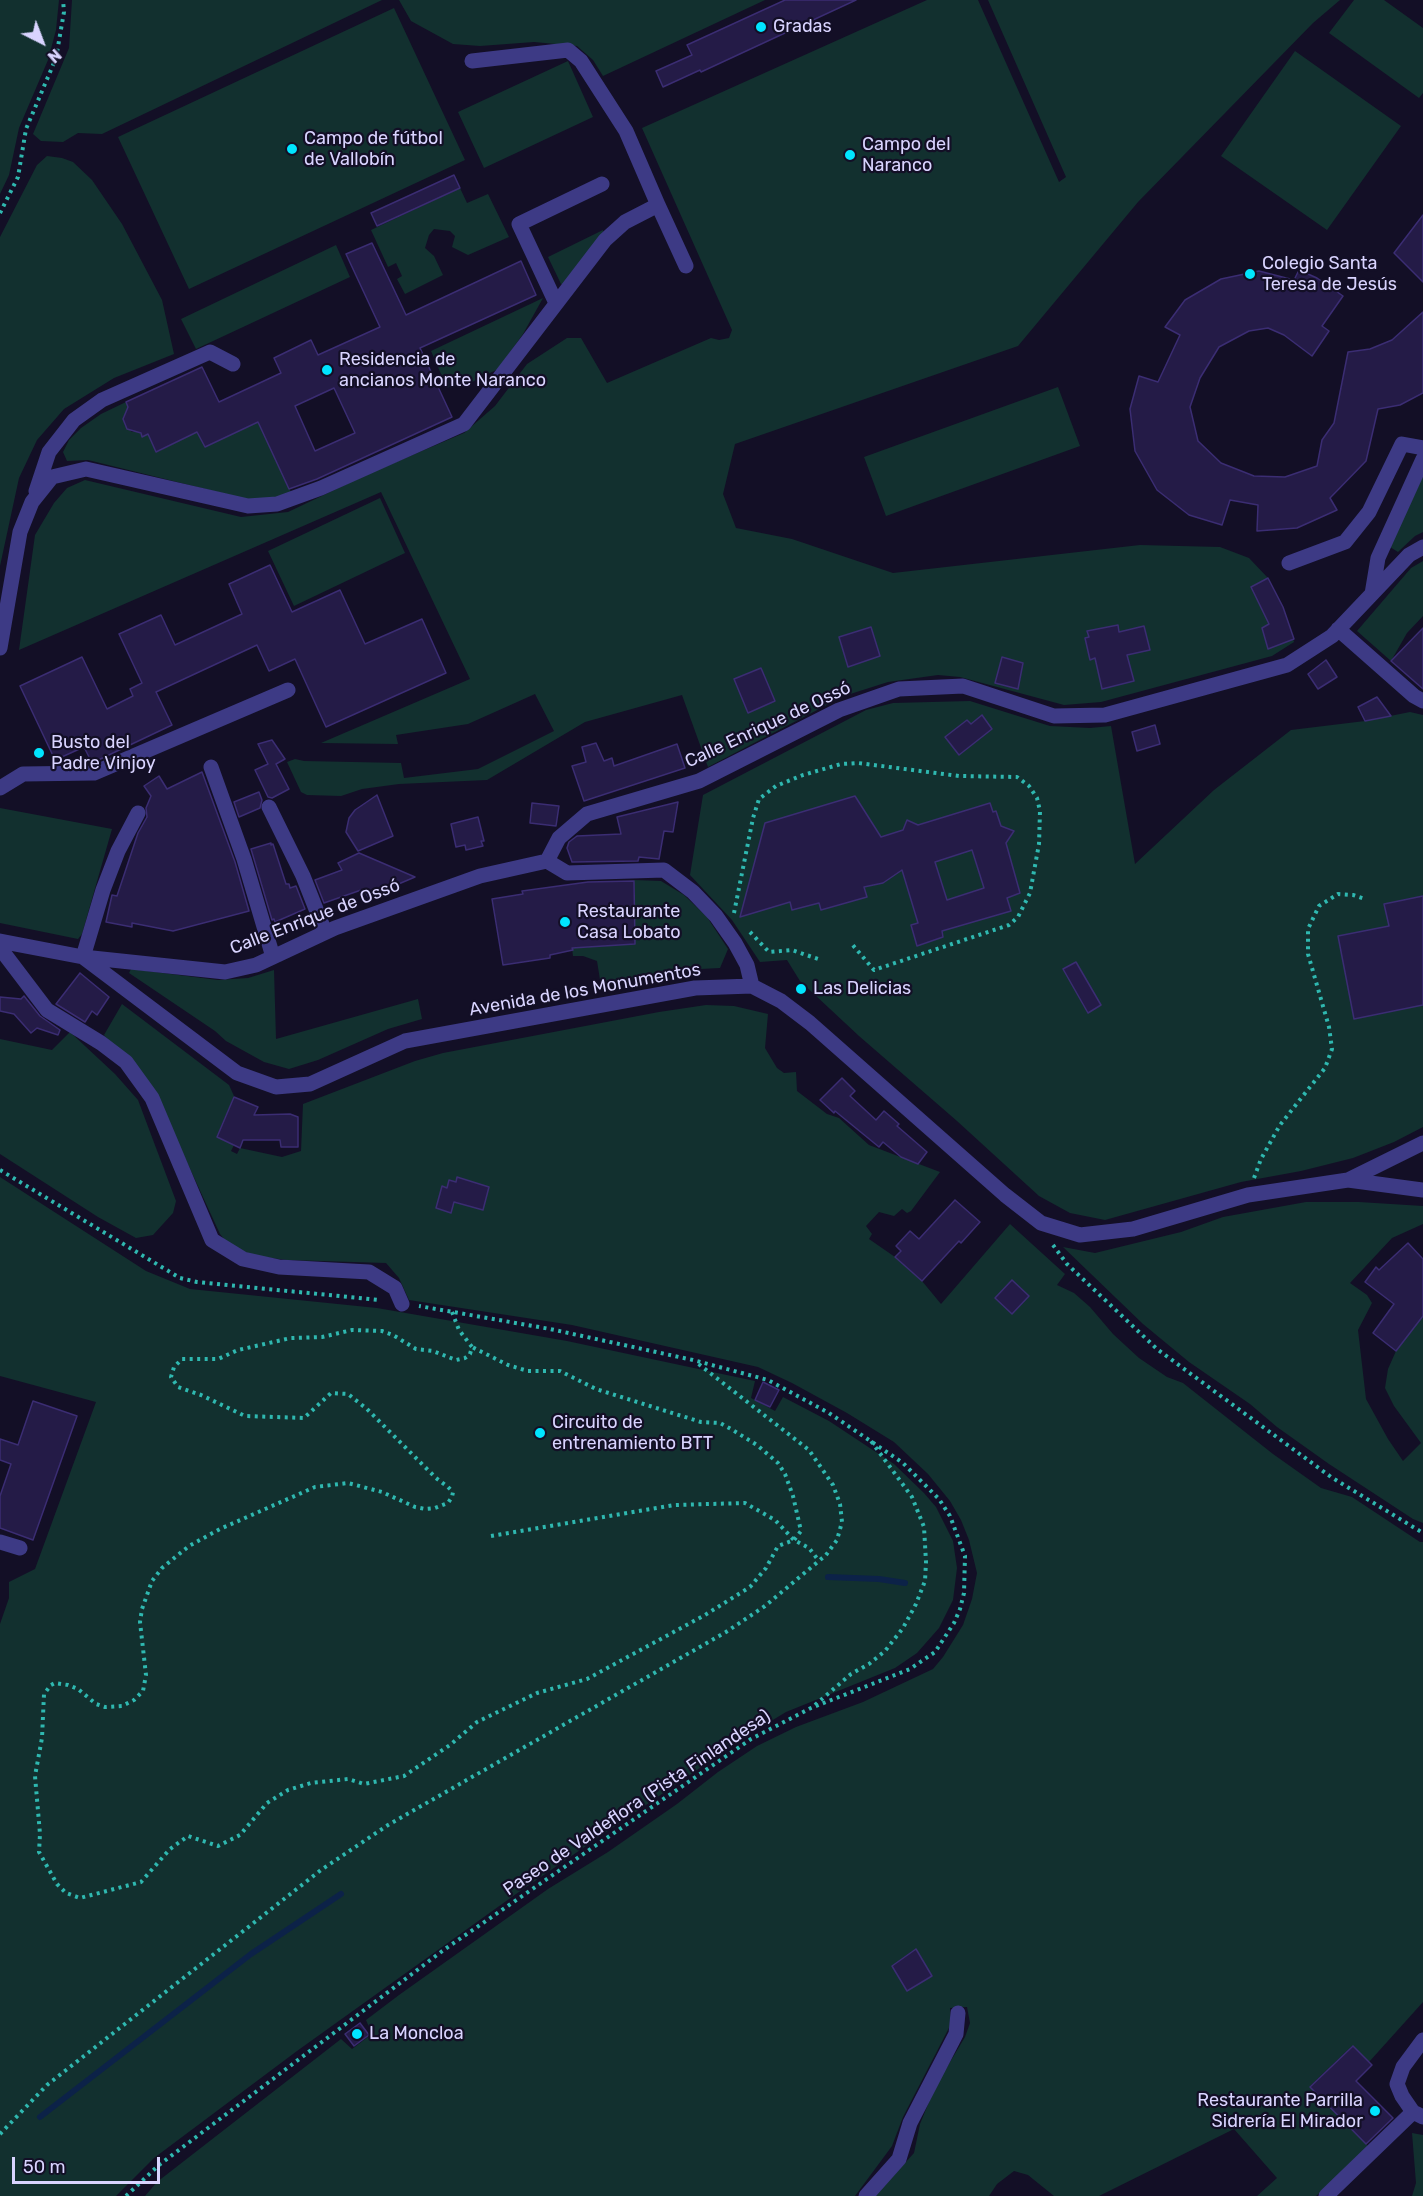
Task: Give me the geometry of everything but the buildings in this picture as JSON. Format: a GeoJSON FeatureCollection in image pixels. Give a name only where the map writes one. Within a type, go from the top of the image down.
{"type":"FeatureCollection","features":[{"type":"Feature","properties":{"kind":"street"},"geometry":{"type":"LineString","coordinates":[[472,61],[568,50],[581,61],[626,131],[686,266]]}},
{"type":"Feature","properties":{"kind":"street"},"geometry":{"type":"LineString","coordinates":[[556,303],[519,224],[602,184]]}},
{"type":"Feature","properties":{"kind":"street"},"geometry":{"type":"LineString","coordinates":[[32,502],[52,477],[86,468],[248,506],[277,504],[321,488],[464,424],[605,240],[625,222],[658,205]]}},
{"type":"Feature","properties":{"kind":"street"},"geometry":{"type":"LineString","coordinates":[[0,648],[20,532],[49,453],[74,420],[102,400],[210,352],[233,364]]}},
{"type":"Feature","properties":{"kind":"street"},"geometry":{"type":"LineString","coordinates":[[1289,563],[1345,542],[1370,512],[1402,444],[1423,448]]}},
{"type":"Feature","properties":{"kind":"street"},"geometry":{"type":"LineString","coordinates":[[1372,594],[1378,558],[1423,459]]}},
{"type":"Feature","properties":{"kind":"street","name":"Calle Enrique de Ossó"},"geometry":{"type":"LineString","coordinates":[[83,957],[225,972],[256,965],[325,932],[480,876],[547,861],[560,838],[587,814],[699,781],[839,710],[899,689],[963,686],[1054,716],[1105,715],[1287,665],[1332,636],[1409,555],[1423,547]]}},
{"type":"Feature","properties":{"kind":"street"},"geometry":{"type":"LineString","coordinates":[[1338,629],[1414,696],[1423,701]]}},
{"type":"Feature","properties":{"kind":"street"},"geometry":{"type":"LineString","coordinates":[[0,788],[23,774],[94,773],[288,690]]}},
{"type":"Feature","properties":{"kind":"street"},"geometry":{"type":"LineString","coordinates":[[211,767],[248,870],[273,957]]}},
{"type":"Feature","properties":{"kind":"street"},"geometry":{"type":"LineString","coordinates":[[269,807],[303,876],[325,932]]}},
{"type":"Feature","properties":{"kind":"street"},"geometry":{"type":"LineString","coordinates":[[83,957],[103,890],[118,851],[138,813]]}},
{"type":"Feature","properties":{"kind":"street"},"geometry":{"type":"LineString","coordinates":[[547,861],[567,873],[664,870],[693,892],[716,916],[747,965],[752,986]]}},
{"type":"Feature","properties":{"kind":"street","name":"Avenida de los Monumentos"},"geometry":{"type":"LineString","coordinates":[[0,941],[83,957],[237,1073],[276,1087],[310,1084],[405,1041],[695,988],[752,986],[781,1001],[810,1023],[1005,1195],[1041,1223],[1080,1235],[1133,1229],[1248,1196],[1348,1180],[1423,1190]]}},
{"type":"Feature","properties":{"kind":"street"},"geometry":{"type":"LineString","coordinates":[[0,948],[47,1010],[101,1043],[126,1062],[152,1098],[212,1240],[243,1258],[279,1267],[369,1272],[395,1288],[402,1304]]}},
{"type":"Feature","properties":{"kind":"street"},"geometry":{"type":"LineString","coordinates":[[1348,1180],[1423,1143]]}},
{"type":"Feature","properties":{"kind":"street"},"geometry":{"type":"LineString","coordinates":[[0,1542],[20,1548]]}},
{"type":"Feature","properties":{"kind":"street"},"geometry":{"type":"LineString","coordinates":[[866,2196],[899,2159],[910,2123],[956,2034],[958,2013]]}},
{"type":"Feature","properties":{"kind":"street"},"geometry":{"type":"LineString","coordinates":[[1326,2196],[1418,2114],[1397,2085],[1403,2067],[1423,2040]]}},
{"type":"Feature","properties":{"kind":"path"},"geometry":{"type":"LineString","coordinates":[[0,213],[18,177],[26,129],[56,58],[64,12],[63,0]]}},
{"type":"Feature","properties":{"kind":"path"},"geometry":{"type":"LineString","coordinates":[[738,920],[733,915],[753,818],[759,799],[776,786],[841,764],[858,764],[959,776],[1017,777],[1029,786],[1038,798],[1039,844],[1030,893],[1018,917],[1009,925],[874,970],[851,944]]}},
{"type":"Feature","properties":{"kind":"path"},"geometry":{"type":"LineString","coordinates":[[1248,1196],[1261,1159],[1280,1125],[1325,1068],[1332,1049],[1329,1027],[1308,954],[1308,929],[1319,906],[1338,894],[1365,899]]}},
{"type":"Feature","properties":{"kind":"path"},"geometry":{"type":"LineString","coordinates":[[743,924],[769,952],[792,950],[818,959]]}},
{"type":"Feature","properties":{"kind":"path"},"geometry":{"type":"LineString","coordinates":[[1041,1223],[1049,1240],[1067,1264],[1157,1349],[1331,1477],[1423,1533]]}},
{"type":"Feature","properties":{"kind":"path"},"geometry":{"type":"LineString","coordinates":[[452,1312],[459,1330],[472,1347],[507,1365],[528,1371],[560,1371],[596,1389],[701,1422],[720,1423],[744,1436],[769,1454],[785,1474],[801,1531],[794,1540],[778,1546],[766,1568],[750,1587],[705,1615],[587,1679],[537,1693],[477,1722],[450,1745],[404,1776],[364,1784],[348,1779],[311,1783],[288,1790],[267,1803],[240,1835],[218,1846],[188,1836],[170,1849],[141,1882],[80,1898],[66,1893],[57,1884],[39,1852],[40,1834],[35,1776],[42,1738],[44,1694],[51,1685],[56,1683],[68,1685],[78,1689],[96,1704],[105,1707],[122,1706],[134,1700],[143,1691],[146,1675],[140,1622],[142,1609],[152,1581],[162,1568],[189,1546],[209,1535],[315,1487],[348,1483],[382,1492],[415,1507],[425,1509],[448,1503],[452,1497],[453,1492],[448,1487],[435,1478],[367,1409],[348,1394],[331,1393],[304,1418],[245,1416],[178,1387],[171,1377],[174,1367],[182,1359],[218,1359],[238,1350],[352,1330],[382,1331],[416,1349],[433,1351],[456,1360],[470,1354],[472,1347]]}},
{"type":"Feature","properties":{"kind":"path","name":"Paseo de Valdeflora (Pista Finlandesa)"},"geometry":{"type":"LineString","coordinates":[[126,2196],[159,2164],[445,1949],[751,1739],[811,1708],[910,1669],[935,1652],[954,1623],[964,1593],[965,1556],[950,1516],[939,1499],[920,1478],[869,1438],[829,1413],[768,1380],[693,1360],[809,1450],[833,1485],[840,1504],[842,1522],[837,1540],[819,1561]]}},
{"type":"Feature","properties":{"kind":"path"},"geometry":{"type":"LineString","coordinates":[[811,1708],[851,1674],[869,1664],[885,1651],[903,1628],[925,1581],[924,1527],[912,1497],[869,1438]]}},
{"type":"Feature","properties":{"kind":"path"},"geometry":{"type":"LineString","coordinates":[[0,2134],[46,2085],[321,1870],[388,1825],[726,1632],[765,1606],[819,1561],[810,1548],[794,1540],[774,1520],[745,1503],[675,1505],[491,1536]]}},
{"type":"Feature","properties":{"kind":"green space"},"geometry":{"type":"Polygon","coordinates":[[[0,0],[59,0],[56,30],[48,60],[19,128],[9,175],[0,194],[0,0]]]}},
{"type":"Feature","properties":{"kind":"green space"},"geometry":{"type":"Polygon","coordinates":[[[72,0],[382,0],[102,134],[78,133],[63,142],[41,141],[33,134],[69,48],[72,0]]]}},
{"type":"Feature","properties":{"kind":"green space"},"geometry":{"type":"Polygon","coordinates":[[[399,0],[765,0],[603,76],[593,60],[577,46],[534,42],[480,46],[453,44],[411,21],[399,0]]]}},
{"type":"Feature","properties":{"kind":"green space"},"geometry":{"type":"Polygon","coordinates":[[[927,0],[978,0],[1059,182],[1066,177],[988,0],[1340,0],[1313,23],[1138,202],[1018,346],[735,444],[723,494],[736,528],[792,539],[893,573],[1140,545],[1220,547],[1249,558],[1268,578],[1282,606],[1294,642],[1272,656],[1101,702],[1064,705],[960,677],[938,675],[888,682],[844,696],[708,767],[682,695],[585,722],[487,780],[399,784],[362,789],[341,796],[307,795],[301,792],[287,762],[295,759],[401,763],[404,778],[478,769],[554,731],[535,694],[468,724],[396,735],[398,744],[321,743],[470,679],[381,492],[19,650],[35,535],[54,503],[67,488],[85,480],[241,517],[288,512],[368,474],[464,433],[495,406],[527,364],[567,338],[581,338],[607,383],[711,338],[719,340],[729,338],[732,330],[642,128],[927,0]]]}},
{"type":"Feature","properties":{"kind":"green space"},"geometry":{"type":"Polygon","coordinates":[[[1354,0],[1384,0],[1423,28],[1423,93],[1419,98],[1329,33],[1354,0]]]}},
{"type":"Feature","properties":{"kind":"green space","name":"Campo de fútbol de Vallobín"},"geometry":{"type":"Polygon","coordinates":[[[394,8],[465,160],[189,289],[118,137],[394,8]]]}},
{"type":"Feature","properties":{"kind":"green space"},"geometry":{"type":"Polygon","coordinates":[[[1295,51],[1401,126],[1327,230],[1221,156],[1295,51]]]}},
{"type":"Feature","properties":{"kind":"green space"},"geometry":{"type":"Polygon","coordinates":[[[568,61],[593,117],[484,168],[458,112],[568,61]]]}},
{"type":"Feature","properties":{"kind":"green space"},"geometry":{"type":"Polygon","coordinates":[[[47,156],[73,162],[92,180],[122,224],[162,300],[174,354],[114,378],[64,409],[37,440],[19,478],[0,566],[0,237],[37,165],[47,156]]]}},
{"type":"Feature","properties":{"kind":"green space"},"geometry":{"type":"Polygon","coordinates":[[[460,188],[467,203],[488,194],[509,237],[468,255],[452,247],[455,236],[450,231],[434,229],[429,235],[425,248],[434,256],[443,275],[405,294],[397,279],[402,276],[396,263],[388,267],[371,230],[460,188]]]}},
{"type":"Feature","properties":{"kind":"green space"},"geometry":{"type":"Polygon","coordinates":[[[603,230],[564,284],[561,284],[548,257],[603,230]]]}},
{"type":"Feature","properties":{"kind":"green space"},"geometry":{"type":"Polygon","coordinates":[[[336,245],[350,277],[196,349],[181,319],[336,245]]]}},
{"type":"Feature","properties":{"kind":"green space"},"geometry":{"type":"Polygon","coordinates":[[[543,298],[523,334],[498,369],[464,386],[461,382],[447,388],[431,351],[543,298]]]}},
{"type":"Feature","properties":{"kind":"green space"},"geometry":{"type":"Polygon","coordinates":[[[1058,387],[1080,446],[886,516],[864,457],[1058,387]]]}},
{"type":"Feature","properties":{"kind":"green space"},"geometry":{"type":"Polygon","coordinates":[[[126,402],[129,408],[123,417],[125,426],[132,432],[140,431],[142,437],[148,434],[157,452],[197,432],[205,447],[258,422],[291,492],[273,499],[250,500],[88,460],[67,461],[63,452],[69,440],[81,428],[101,414],[126,402]]]}},
{"type":"Feature","properties":{"kind":"green space"},"geometry":{"type":"Polygon","coordinates":[[[1423,476],[1423,532],[1415,536],[1398,552],[1390,547],[1423,476]]]}},
{"type":"Feature","properties":{"kind":"green space"},"geometry":{"type":"Polygon","coordinates":[[[380,498],[405,553],[294,606],[268,551],[380,498]]]}},
{"type":"Feature","properties":{"kind":"green space"},"geometry":{"type":"Polygon","coordinates":[[[1423,561],[1423,616],[1407,633],[1391,661],[1357,631],[1411,568],[1423,561]]]}},
{"type":"Feature","properties":{"kind":"green space"},"geometry":{"type":"Polygon","coordinates":[[[970,701],[1050,726],[1090,728],[1111,726],[1135,864],[1214,790],[1291,730],[1365,721],[1410,712],[1423,715],[1423,1127],[1394,1142],[1353,1158],[1301,1171],[1241,1182],[1105,1220],[1070,1213],[1039,1196],[859,1036],[800,981],[787,960],[760,962],[732,920],[690,875],[703,795],[866,710],[893,703],[970,701]]]}},
{"type":"Feature","properties":{"kind":"green space"},"geometry":{"type":"Polygon","coordinates":[[[0,808],[112,829],[82,934],[78,939],[0,923],[0,808]]]}},
{"type":"Feature","properties":{"kind":"green space"},"geometry":{"type":"Polygon","coordinates":[[[634,880],[661,881],[684,895],[707,917],[728,949],[720,968],[700,969],[601,986],[597,961],[583,956],[573,956],[572,948],[635,944],[634,880]]]}},
{"type":"Feature","properties":{"kind":"green space"},"geometry":{"type":"Polygon","coordinates":[[[131,969],[218,980],[248,978],[274,970],[276,1039],[418,999],[422,1019],[388,1029],[318,1060],[289,1069],[264,1062],[226,1041],[215,1031],[129,973],[131,969]]]}},
{"type":"Feature","properties":{"kind":"green space"},"geometry":{"type":"Polygon","coordinates":[[[122,1004],[229,1085],[234,1096],[217,1136],[234,1145],[231,1151],[237,1154],[240,1148],[282,1157],[301,1151],[303,1104],[415,1061],[443,1053],[706,1005],[734,1006],[768,1014],[765,1048],[777,1068],[784,1073],[796,1072],[797,1091],[827,1114],[839,1118],[869,1145],[940,1172],[911,1211],[907,1213],[902,1209],[894,1216],[879,1212],[866,1226],[872,1234],[869,1239],[895,1257],[922,1281],[941,1304],[1010,1224],[1065,1274],[1057,1285],[1074,1293],[1090,1307],[1113,1334],[1139,1358],[1167,1377],[1183,1383],[1273,1454],[1321,1488],[1352,1497],[1423,1542],[1423,2002],[1369,2062],[1352,2046],[1310,2086],[1370,2148],[1316,2196],[1257,2196],[1277,2178],[1234,2129],[1099,2196],[1054,2196],[1028,2175],[1014,2171],[997,2184],[989,2196],[875,2196],[914,2153],[920,2124],[935,2087],[965,2037],[970,2023],[967,2007],[950,2008],[951,2024],[903,2117],[892,2146],[855,2196],[145,2196],[157,2182],[341,2039],[352,2049],[372,2034],[366,2020],[399,1995],[548,1889],[608,1852],[677,1804],[718,1772],[757,1746],[796,1727],[863,1702],[933,1669],[963,1625],[972,1599],[977,1573],[969,1540],[950,1501],[928,1474],[894,1442],[847,1413],[758,1367],[572,1325],[409,1300],[399,1278],[386,1263],[287,1260],[255,1256],[229,1245],[220,1234],[157,1097],[104,1035],[122,1004]]]}},
{"type":"Feature","properties":{"kind":"green space"},"geometry":{"type":"Polygon","coordinates":[[[70,1032],[115,1074],[138,1100],[176,1201],[173,1213],[153,1235],[136,1238],[98,1217],[0,1154],[0,1039],[52,1050],[70,1032]]]}},
{"type":"Feature","properties":{"kind":"green space"},"geometry":{"type":"Polygon","coordinates":[[[0,1177],[146,1271],[190,1289],[377,1308],[567,1341],[755,1381],[751,1398],[775,1411],[783,1397],[829,1421],[894,1464],[924,1493],[936,1507],[953,1541],[957,1568],[953,1600],[939,1628],[917,1653],[895,1668],[786,1712],[748,1735],[516,1894],[297,2051],[154,2158],[116,2196],[0,2196],[0,1624],[9,1598],[9,1582],[35,1569],[96,1402],[0,1376],[0,1177]]]}},
{"type":"Feature","properties":{"kind":"green space"},"geometry":{"type":"Polygon","coordinates":[[[1306,1202],[1359,1202],[1423,1206],[1423,1224],[1392,1238],[1350,1283],[1367,1295],[1372,1303],[1358,1330],[1366,1399],[1403,1461],[1421,1443],[1394,1406],[1385,1388],[1388,1369],[1396,1351],[1423,1316],[1423,1523],[1413,1519],[1329,1464],[1277,1427],[1250,1404],[1189,1362],[1143,1324],[1063,1247],[1095,1253],[1181,1232],[1223,1217],[1306,1202]]]}},
{"type":"Feature","properties":{"kind":"green space"},"geometry":{"type":"Polygon","coordinates":[[[1412,2133],[1423,2135],[1423,2196],[1412,2196],[1416,2183],[1412,2133]]]}},
{"type":"Feature","properties":{"kind":"waterway"},"geometry":{"type":"LineString","coordinates":[[828,1577],[879,1579],[905,1583]]}},
{"type":"Feature","properties":{"kind":"waterway"},"geometry":{"type":"LineString","coordinates":[[40,2117],[251,1954],[341,1894]]}},
{"type":"Feature","properties":{"kind":"place","name":"Gradas"},"geometry":{"type":"Point","coordinates":[761,27]}},
{"type":"Feature","properties":{"kind":"place","name":"Campo de fútbol de Vallobín"},"geometry":{"type":"Point","coordinates":[292,149]}},
{"type":"Feature","properties":{"kind":"place","name":"Campo del Naranco"},"geometry":{"type":"Point","coordinates":[850,155]}},
{"type":"Feature","properties":{"kind":"place","name":"Colegio Santa Teresa de Jesús"},"geometry":{"type":"Point","coordinates":[1250,274]}},
{"type":"Feature","properties":{"kind":"place","name":"Residencia de ancianos Monte Naranco"},"geometry":{"type":"Point","coordinates":[327,370]}},
{"type":"Feature","properties":{"kind":"place","name":"Busto del Padre Vinjoy"},"geometry":{"type":"Point","coordinates":[39,753]}},
{"type":"Feature","properties":{"kind":"place","name":"Restaurante Casa Lobato"},"geometry":{"type":"Point","coordinates":[565,922]}},
{"type":"Feature","properties":{"kind":"place","name":"Las Delicias"},"geometry":{"type":"Point","coordinates":[801,989]}},
{"type":"Feature","properties":{"kind":"place","name":"Circuito de entrenamiento BTT"},"geometry":{"type":"Point","coordinates":[540,1433]}},
{"type":"Feature","properties":{"kind":"place","name":"La Moncloa"},"geometry":{"type":"Point","coordinates":[357,2034]}},
{"type":"Feature","properties":{"kind":"place","name":"Restaurante Parrilla Sidrería El Mirador"},"geometry":{"type":"Point","coordinates":[1375,2111]}}]}
